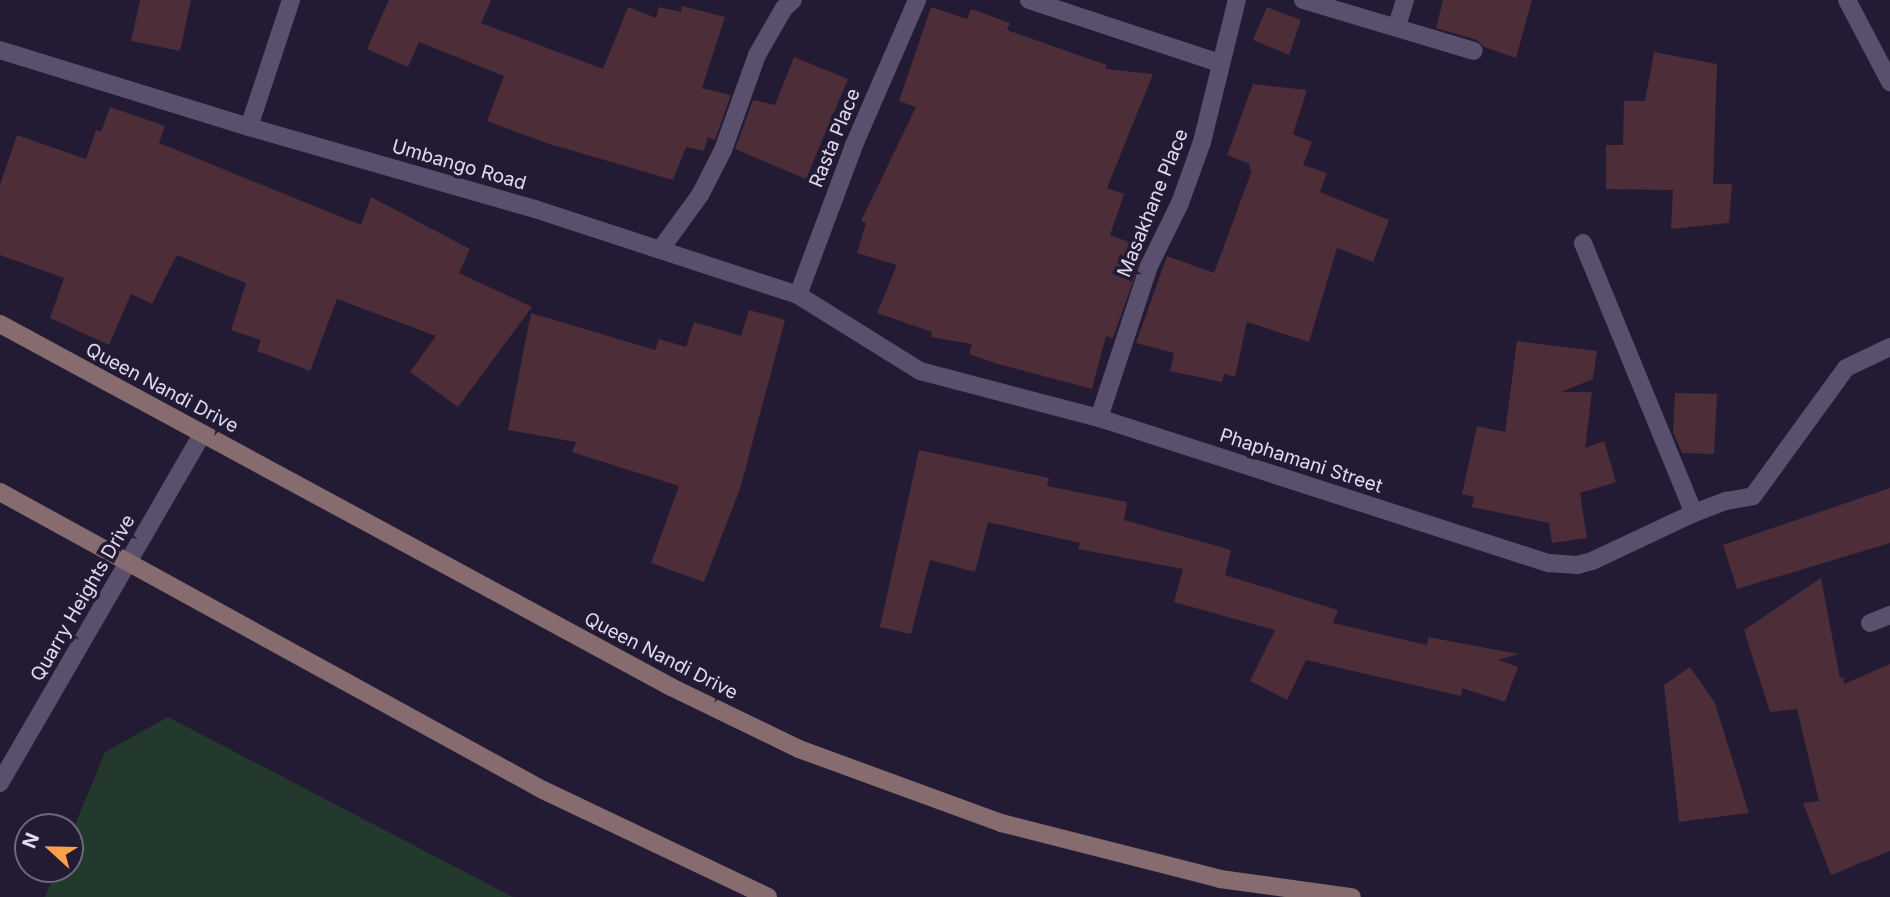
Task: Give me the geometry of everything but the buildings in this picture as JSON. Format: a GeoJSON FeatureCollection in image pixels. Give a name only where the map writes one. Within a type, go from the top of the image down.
{"type":"FeatureCollection","features":[{"type":"Feature","properties":{"kind":"main road","name":"Queen Nandi Drive"},"geometry":{"type":"LineString","coordinates":[[0,324],[671,687],[799,749],[1001,823],[1220,879],[1352,897]]}},
{"type":"Feature","properties":{"kind":"main road"},"geometry":{"type":"LineString","coordinates":[[0,492],[543,790],[768,897]]}},
{"type":"Feature","properties":{"kind":"street"},"geometry":{"type":"LineString","coordinates":[[249,127],[291,0]]}},
{"type":"Feature","properties":{"kind":"street"},"geometry":{"type":"LineString","coordinates":[[660,250],[700,195],[723,150],[757,55],[784,8],[793,0]]}},
{"type":"Feature","properties":{"kind":"street","name":"Rasta Place"},"geometry":{"type":"LineString","coordinates":[[798,295],[854,145],[917,0]]}},
{"type":"Feature","properties":{"kind":"street"},"geometry":{"type":"LineString","coordinates":[[1029,0],[1220,63]]}},
{"type":"Feature","properties":{"kind":"street","name":"Masakhane Place"},"geometry":{"type":"LineString","coordinates":[[1099,418],[1149,267],[1180,203],[1202,142],[1237,0]]}},
{"type":"Feature","properties":{"kind":"street"},"geometry":{"type":"LineString","coordinates":[[1303,0],[1474,51]]}},
{"type":"Feature","properties":{"kind":"street"},"geometry":{"type":"LineString","coordinates":[[1397,26],[1405,0]]}},
{"type":"Feature","properties":{"kind":"street"},"geometry":{"type":"LineString","coordinates":[[1847,0],[1890,82]]}},
{"type":"Feature","properties":{"kind":"street","name":"Umbango Road"},"geometry":{"type":"LineString","coordinates":[[0,50],[249,127],[535,209],[798,295],[892,355]]}},
{"type":"Feature","properties":{"kind":"street"},"geometry":{"type":"LineString","coordinates":[[1583,243],[1694,513]]}},
{"type":"Feature","properties":{"kind":"street","name":"Phaphamani Street"},"geometry":{"type":"LineString","coordinates":[[892,355],[919,371],[1099,418],[1549,563],[1577,565],[1592,561],[1694,513],[1726,501],[1753,496],[1846,368],[1890,347]]}},
{"type":"Feature","properties":{"kind":"street","name":"Quarry Heights Drive"},"geometry":{"type":"LineString","coordinates":[[0,783],[202,434]]}},
{"type":"Feature","properties":{"kind":"street"},"geometry":{"type":"LineString","coordinates":[[1870,623],[1890,615]]}},
{"type":"Feature","properties":{"kind":"green space"},"geometry":{"type":"Polygon","coordinates":[[[168,717],[513,897],[45,897],[51,883],[84,883],[84,813],[80,813],[105,752],[168,717]]]}}]}
